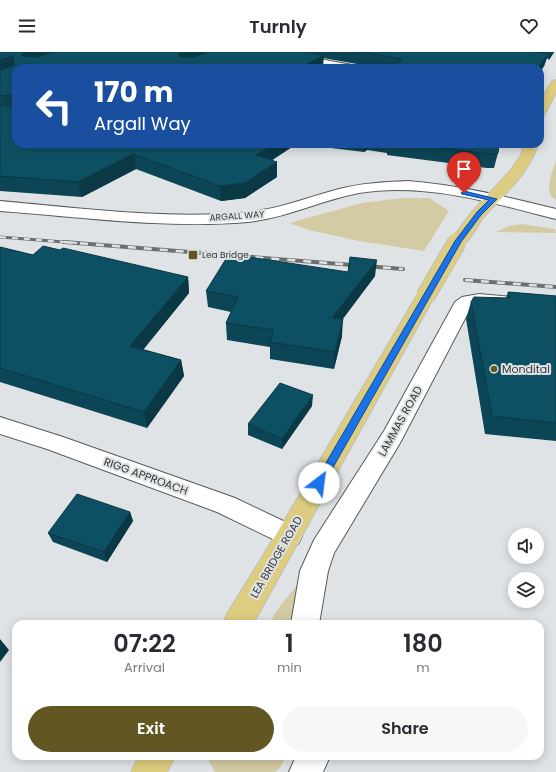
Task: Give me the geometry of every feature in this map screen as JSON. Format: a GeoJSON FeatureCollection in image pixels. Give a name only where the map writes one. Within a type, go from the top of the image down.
{"type":"FeatureCollection","features":[{"type":"Feature","properties":{"kind":"main road"},"geometry":{"type":"LineString","coordinates":[[546,102],[556,83]]}},
{"type":"Feature","properties":{"kind":"main road","name":"LEA BRIDGE ROAD"},"geometry":{"type":"LineString","coordinates":[[239,620],[458,241],[479,213],[494,199],[514,176],[529,148]]}},
{"type":"Feature","properties":{"kind":"main road"},"geometry":{"type":"LineString","coordinates":[[148,772],[156,760]]}},
{"type":"Feature","properties":{"kind":"street"},"geometry":{"type":"LineString","coordinates":[[266,52],[330,64]]}},
{"type":"Feature","properties":{"kind":"street","name":"ARGALL WAY"},"geometry":{"type":"LineString","coordinates":[[0,206],[125,216],[203,218],[249,217],[267,214],[346,193],[376,187],[430,188],[494,199],[556,214]]}},
{"type":"Feature","properties":{"kind":"street","name":"LAMMAS ROAD"},"geometry":{"type":"LineString","coordinates":[[306,620],[314,571],[323,548],[392,437],[462,306],[468,301],[479,300],[556,307]]}},
{"type":"Feature","properties":{"kind":"street","name":"RIGG APPROACH"},"geometry":{"type":"LineString","coordinates":[[0,425],[55,443],[226,505],[289,536]]}},
{"type":"Feature","properties":{"kind":"street"},"geometry":{"type":"LineString","coordinates":[[306,772],[311,760]]}},
{"type":"Feature","properties":{"kind":"shaded area"},"geometry":{"type":"Polygon","coordinates":[[[556,160],[556,200],[550,194],[549,184],[556,160]]]}},
{"type":"Feature","properties":{"kind":"shaded area"},"geometry":{"type":"Polygon","coordinates":[[[401,198],[429,198],[449,211],[424,251],[359,241],[309,230],[289,223],[362,203],[401,198]]]}},
{"type":"Feature","properties":{"kind":"shaded area"},"geometry":{"type":"Polygon","coordinates":[[[522,224],[555,229],[556,233],[496,232],[509,226],[522,224]]]}},
{"type":"Feature","properties":{"kind":"shaded area"},"geometry":{"type":"Polygon","coordinates":[[[298,584],[292,620],[271,620],[277,610],[298,584]]]}},
{"type":"Feature","properties":{"kind":"shaded area"},"geometry":{"type":"Polygon","coordinates":[[[208,760],[284,760],[280,768],[275,772],[215,772],[208,760]]]}},
{"type":"Feature","properties":{"kind":"building"},"geometry":{"type":"Polygon","coordinates":[[[0,52],[24,52],[21,56],[38,57],[52,52],[181,52],[178,56],[180,57],[194,57],[207,52],[308,52],[324,55],[307,64],[14,64],[14,58],[12,56],[0,60],[0,52]]]}},
{"type":"Feature","properties":{"kind":"building"},"geometry":{"type":"Polygon","coordinates":[[[361,52],[534,52],[548,54],[541,64],[397,64],[402,59],[361,52]]]}},
{"type":"Feature","properties":{"kind":"building"},"geometry":{"type":"Polygon","coordinates":[[[12,66],[12,96],[0,95],[0,70],[12,66]]]}},
{"type":"Feature","properties":{"kind":"building"},"geometry":{"type":"Polygon","coordinates":[[[0,105],[12,106],[12,148],[268,148],[256,155],[277,162],[245,183],[220,186],[133,154],[78,182],[0,176],[0,105]]]}},
{"type":"Feature","properties":{"kind":"building"},"geometry":{"type":"Polygon","coordinates":[[[443,148],[499,148],[498,153],[490,154],[443,148]]]}},
{"type":"Feature","properties":{"kind":"building"},"geometry":{"type":"Polygon","coordinates":[[[43,246],[60,250],[63,248],[188,277],[130,346],[181,360],[144,412],[0,368],[0,247],[33,255],[43,246]]]}},
{"type":"Feature","properties":{"kind":"building"},"geometry":{"type":"Polygon","coordinates":[[[229,254],[348,272],[350,257],[377,260],[332,318],[343,319],[335,352],[270,342],[274,330],[226,323],[238,297],[206,291],[229,254]]]}},
{"type":"Feature","properties":{"kind":"building"},"geometry":{"type":"Polygon","coordinates":[[[508,292],[556,296],[556,423],[492,416],[471,302],[474,297],[510,298],[508,292]]]}},
{"type":"Feature","properties":{"kind":"building"},"geometry":{"type":"Polygon","coordinates":[[[280,383],[313,395],[282,439],[248,424],[280,383]]]}},
{"type":"Feature","properties":{"kind":"building"},"geometry":{"type":"Polygon","coordinates":[[[77,494],[130,512],[104,552],[48,533],[77,494]]]}},
{"type":"Feature","properties":{"kind":"railway"},"geometry":{"type":"LineString","coordinates":[[0,237],[77,243]]}},
{"type":"Feature","properties":{"kind":"railway"},"geometry":{"type":"LineString","coordinates":[[64,242],[403,269]]}},
{"type":"Feature","properties":{"kind":"railway"},"geometry":{"type":"LineString","coordinates":[[465,280],[556,287]]}},
{"type":"Feature","properties":{"kind":"place","name":"Lea Bridge"},"geometry":{"type":"Point","coordinates":[193,255]}},
{"type":"Feature","properties":{"kind":"place","name":"Mondital"},"geometry":{"type":"Point","coordinates":[494,369]}},
{"type":"Feature","properties":{"kind":"route"},"geometry":{"type":"LineString","coordinates":[[319,483],[458,241],[479,213],[494,199],[464,193]]}}]}
